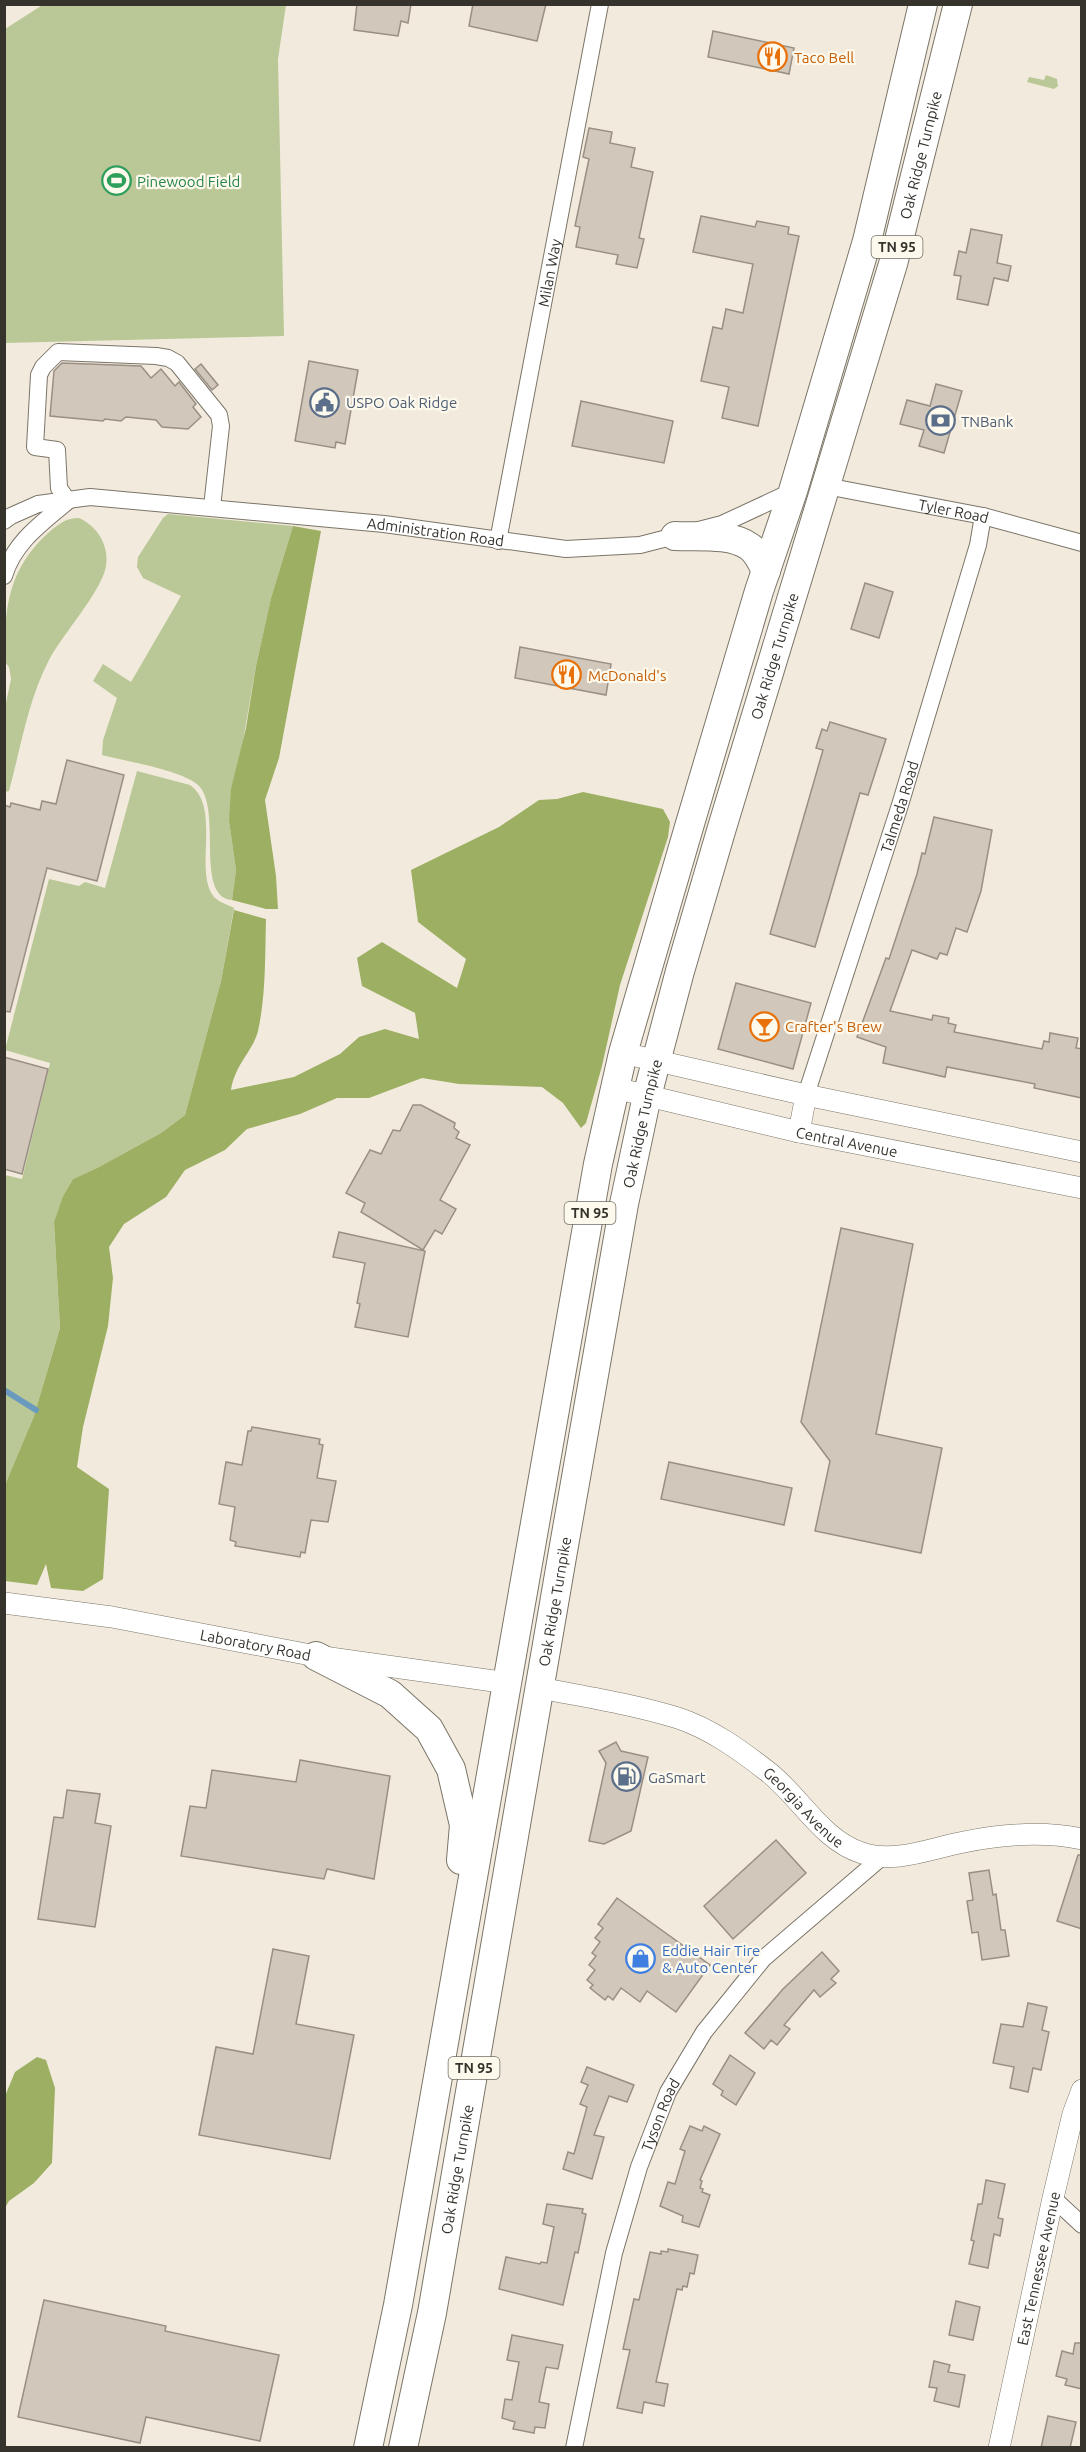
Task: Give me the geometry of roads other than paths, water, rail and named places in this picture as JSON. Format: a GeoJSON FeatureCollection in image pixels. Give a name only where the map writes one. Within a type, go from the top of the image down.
{"type":"FeatureCollection","features":[{"type":"Feature","properties":{"kind":"highway","name":"Oak Ridge Turnpike"},"geometry":{"type":"LineString","coordinates":[[368,2448],[398,2306],[598,1164],[615,1088],[623,1053],[766,571],[793,491],[867,241],[923,4]]}},
{"type":"Feature","properties":{"kind":"highway","name":"Oak Ridge Turnpike"},"geometry":{"type":"LineString","coordinates":[[403,2448],[432,2313],[624,1204],[647,1096],[699,905],[893,264],[958,4]]}},
{"type":"Feature","properties":{"kind":"highway"},"geometry":{"type":"LineString","coordinates":[[793,491],[826,486]]}},
{"type":"Feature","properties":{"kind":"highway"},"geometry":{"type":"LineString","coordinates":[[675,536],[736,540],[750,546],[757,553],[766,571]]}},
{"type":"Feature","properties":{"kind":"highway"},"geometry":{"type":"LineString","coordinates":[[316,1656],[390,1694],[429,1729],[451,1769],[464,1825],[459,1884],[460,1955]]}},
{"type":"Feature","properties":{"kind":"highway"},"geometry":{"type":"LineString","coordinates":[[508,1683],[540,1689]]}},
{"type":"Feature","properties":{"kind":"highway"},"geometry":{"type":"LineString","coordinates":[[453,1993],[486,1998]]}},
{"type":"Feature","properties":{"kind":"highway"},"geometry":{"type":"LineString","coordinates":[[398,2306],[432,2313]]}},
{"type":"Feature","properties":{"kind":"street","name":"Milan Way"},"geometry":{"type":"LineString","coordinates":[[498,541],[600,4]]}},
{"type":"Feature","properties":{"kind":"street"},"geometry":{"type":"LineString","coordinates":[[4,576],[19,544],[68,501],[59,488],[57,450],[35,447],[37,386],[43,367],[58,352],[156,356],[168,358],[177,363],[219,415],[221,426],[212,507]]}},
{"type":"Feature","properties":{"kind":"street","name":"Tyler Road"},"geometry":{"type":"LineString","coordinates":[[826,486],[983,516],[1082,543]]}},
{"type":"Feature","properties":{"kind":"street","name":"Administration Road"},"geometry":{"type":"LineString","coordinates":[[4,521],[38,504],[90,497],[384,524],[566,549],[640,546],[722,525],[793,491]]}},
{"type":"Feature","properties":{"kind":"street","name":"Talmeda Road"},"geometry":{"type":"LineString","coordinates":[[806,1095],[900,805],[978,545],[983,516]]}},
{"type":"Feature","properties":{"kind":"street"},"geometry":{"type":"LineString","coordinates":[[623,1053],[806,1095],[1082,1152]]}},
{"type":"Feature","properties":{"kind":"street","name":"Central Avenue"},"geometry":{"type":"LineString","coordinates":[[615,1088],[799,1132],[1082,1188]]}},
{"type":"Feature","properties":{"kind":"street"},"geometry":{"type":"LineString","coordinates":[[799,1132],[806,1095]]}},
{"type":"Feature","properties":{"kind":"street"},"geometry":{"type":"LineString","coordinates":[[937,1158],[942,1123]]}},
{"type":"Feature","properties":{"kind":"street","name":"Laboratory Road"},"geometry":{"type":"LineString","coordinates":[[4,1603],[112,1617],[316,1656],[508,1683]]}},
{"type":"Feature","properties":{"kind":"street","name":"Georgia Avenue"},"geometry":{"type":"LineString","coordinates":[[540,1689],[610,1701],[678,1719],[712,1733],[743,1752],[770,1773],[841,1845],[862,1854],[882,1857],[910,1854],[964,1842],[1017,1834],[1082,1839]]}},
{"type":"Feature","properties":{"kind":"street","name":"Tyson Road"},"geometry":{"type":"LineString","coordinates":[[574,2448],[614,2253],[639,2167],[668,2092],[704,2032],[763,1959],[882,1857]]}},
{"type":"Feature","properties":{"kind":"street","name":"East Tennessee Avenue"},"geometry":{"type":"LineString","coordinates":[[999,2448],[1053,2198],[1073,2114],[1082,2090]]}},
{"type":"Feature","properties":{"kind":"street"},"geometry":{"type":"LineString","coordinates":[[1053,2198],[1082,2225]]}},
{"type":"Feature","properties":{"kind":"waterway"},"geometry":{"type":"LineString","coordinates":[[4,1390],[36,1410]]}},
{"type":"Feature","properties":{"kind":"place","name":"Taco Bell"},"geometry":{"type":"Point","coordinates":[773,57]}},
{"type":"Feature","properties":{"kind":"place","name":"Pinewood Field"},"geometry":{"type":"Point","coordinates":[116,181]}},
{"type":"Feature","properties":{"kind":"place","name":"USPO Oak Ridge"},"geometry":{"type":"Point","coordinates":[325,402]}},
{"type":"Feature","properties":{"kind":"place","name":"TNBank"},"geometry":{"type":"Point","coordinates":[940,421]}},
{"type":"Feature","properties":{"kind":"place","name":"McDonald's"},"geometry":{"type":"Point","coordinates":[567,675]}},
{"type":"Feature","properties":{"kind":"place","name":"Crafter's Brew"},"geometry":{"type":"Point","coordinates":[764,1026]}},
{"type":"Feature","properties":{"kind":"place","name":"GaSmart"},"geometry":{"type":"Point","coordinates":[627,1777]}},
{"type":"Feature","properties":{"kind":"place","name":"Eddie Hair Tire & Auto Center"},"geometry":{"type":"Point","coordinates":[641,1959]}}]}
